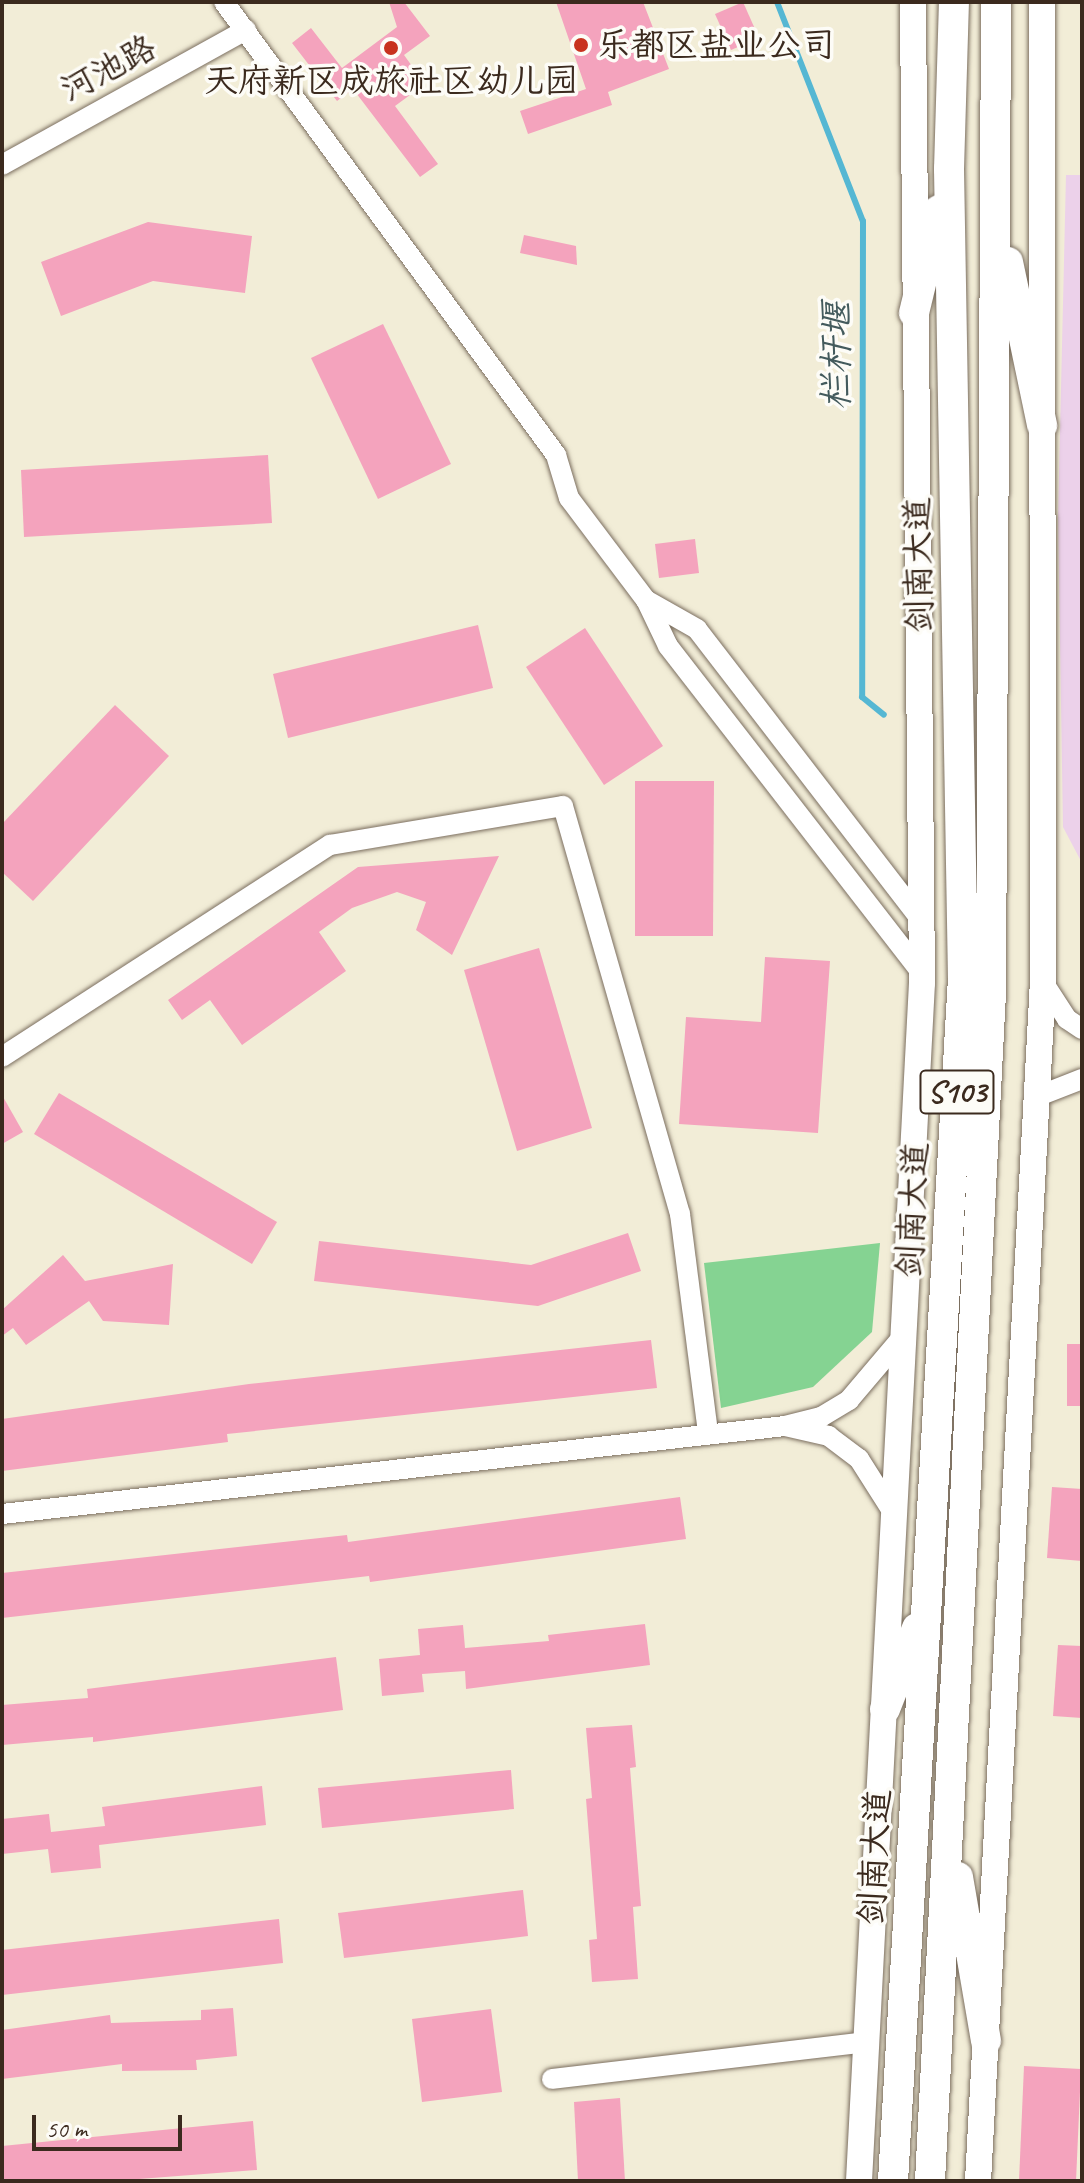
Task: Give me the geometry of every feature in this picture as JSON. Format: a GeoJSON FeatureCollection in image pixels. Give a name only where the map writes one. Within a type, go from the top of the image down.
{"type":"FeatureCollection","features":[{"type":"Feature","properties":{"kind":"highway","name":"剑南大道"},"geometry":{"type":"LineString","coordinates":[[893,2181],[963,979],[949,169],[954,2]]}},
{"type":"Feature","properties":{"kind":"highway","name":"剑南大道"},"geometry":{"type":"LineString","coordinates":[[930,2181],[991,994],[996,2]]}},
{"type":"Feature","properties":{"kind":"highway"},"geometry":{"type":"LineString","coordinates":[[914,313],[949,169]]}},
{"type":"Feature","properties":{"kind":"highway"},"geometry":{"type":"LineString","coordinates":[[996,204],[1042,425]]}},
{"type":"Feature","properties":{"kind":"highway"},"geometry":{"type":"LineString","coordinates":[[885,1709],[928,1600]]}},
{"type":"Feature","properties":{"kind":"highway"},"geometry":{"type":"LineString","coordinates":[[949,1826],[986,2041]]}},
{"type":"Feature","properties":{"kind":"main road"},"geometry":{"type":"LineString","coordinates":[[859,2181],[885,1709],[899,1341],[922,973],[913,2]]}},
{"type":"Feature","properties":{"kind":"main road"},"geometry":{"type":"LineString","coordinates":[[978,2181],[1043,982],[1042,2]]}},
{"type":"Feature","properties":{"kind":"street"},"geometry":{"type":"LineString","coordinates":[[224,2],[556,455],[569,498],[646,600],[668,646],[922,973]]}},
{"type":"Feature","properties":{"kind":"street","name":"河池路"},"geometry":{"type":"LineString","coordinates":[[2,165],[246,30]]}},
{"type":"Feature","properties":{"kind":"street"},"geometry":{"type":"LineString","coordinates":[[646,600],[697,629],[921,920]]}},
{"type":"Feature","properties":{"kind":"street"},"geometry":{"type":"LineString","coordinates":[[2,1057],[330,845],[563,806],[680,1214],[708,1433]]}},
{"type":"Feature","properties":{"kind":"street"},"geometry":{"type":"LineString","coordinates":[[1043,982],[1067,1019],[1082,1029]]}},
{"type":"Feature","properties":{"kind":"street"},"geometry":{"type":"LineString","coordinates":[[1036,1097],[1082,1079]]}},
{"type":"Feature","properties":{"kind":"street"},"geometry":{"type":"LineString","coordinates":[[2,1514],[785,1426],[821,1417],[849,1400],[899,1341]]}},
{"type":"Feature","properties":{"kind":"street"},"geometry":{"type":"LineString","coordinates":[[785,1426],[829,1436],[859,1459],[892,1511]]}},
{"type":"Feature","properties":{"kind":"street"},"geometry":{"type":"LineString","coordinates":[[552,2079],[868,2042]]}},
{"type":"Feature","properties":{"kind":"shaded area"},"geometry":{"type":"Polygon","coordinates":[[[1066,175],[1082,175],[1082,863],[1063,827],[1058,517],[1066,175]]]}},
{"type":"Feature","properties":{"kind":"green space"},"geometry":{"type":"Polygon","coordinates":[[[880,1243],[872,1332],[813,1387],[721,1408],[704,1263],[880,1243]]]}},
{"type":"Feature","properties":{"kind":"building"},"geometry":{"type":"Polygon","coordinates":[[[389,2],[404,2],[430,36],[404,55],[425,84],[395,106],[438,164],[420,177],[353,89],[337,101],[292,43],[311,28],[342,68],[397,27],[389,2]]]}},
{"type":"Feature","properties":{"kind":"building"},"geometry":{"type":"Polygon","coordinates":[[[556,2],[643,2],[669,69],[608,92],[612,105],[528,134],[520,111],[586,89],[556,2]]]}},
{"type":"Feature","properties":{"kind":"building"},"geometry":{"type":"Polygon","coordinates":[[[743,2],[759,38],[731,50],[715,14],[743,2]]]}},
{"type":"Feature","properties":{"kind":"building"},"geometry":{"type":"Polygon","coordinates":[[[148,222],[252,236],[245,293],[153,281],[61,316],[41,262],[148,222]]]}},
{"type":"Feature","properties":{"kind":"building"},"geometry":{"type":"Polygon","coordinates":[[[524,235],[576,246],[577,265],[520,253],[524,235]]]}},
{"type":"Feature","properties":{"kind":"building"},"geometry":{"type":"Polygon","coordinates":[[[383,324],[451,464],[378,499],[311,358],[383,324]]]}},
{"type":"Feature","properties":{"kind":"building"},"geometry":{"type":"Polygon","coordinates":[[[268,455],[272,523],[24,537],[21,470],[268,455]]]}},
{"type":"Feature","properties":{"kind":"building"},"geometry":{"type":"Polygon","coordinates":[[[695,539],[699,573],[659,578],[655,544],[695,539]]]}},
{"type":"Feature","properties":{"kind":"building"},"geometry":{"type":"Polygon","coordinates":[[[478,625],[493,688],[288,738],[273,674],[478,625]]]}},
{"type":"Feature","properties":{"kind":"building"},"geometry":{"type":"Polygon","coordinates":[[[585,628],[663,746],[604,785],[526,667],[585,628]]]}},
{"type":"Feature","properties":{"kind":"building"},"geometry":{"type":"Polygon","coordinates":[[[115,705],[169,756],[33,901],[2,872],[2,824],[115,705]]]}},
{"type":"Feature","properties":{"kind":"building"},"geometry":{"type":"Polygon","coordinates":[[[635,781],[714,781],[713,936],[635,936],[635,781]]]}},
{"type":"Feature","properties":{"kind":"building"},"geometry":{"type":"Polygon","coordinates":[[[499,856],[452,955],[416,930],[426,902],[397,892],[352,908],[319,932],[346,971],[242,1045],[210,1000],[182,1020],[168,1000],[358,867],[499,856]]]}},
{"type":"Feature","properties":{"kind":"building"},"geometry":{"type":"Polygon","coordinates":[[[539,948],[592,1128],[517,1151],[464,970],[539,948]]]}},
{"type":"Feature","properties":{"kind":"building"},"geometry":{"type":"Polygon","coordinates":[[[765,957],[830,961],[818,1133],[679,1124],[686,1017],[761,1022],[765,957]]]}},
{"type":"Feature","properties":{"kind":"building"},"geometry":{"type":"Polygon","coordinates":[[[59,1093],[277,1222],[252,1264],[34,1134],[59,1093]]]}},
{"type":"Feature","properties":{"kind":"building"},"geometry":{"type":"Polygon","coordinates":[[[2,1095],[23,1132],[2,1144],[2,1095]]]}},
{"type":"Feature","properties":{"kind":"building"},"geometry":{"type":"Polygon","coordinates":[[[628,1233],[641,1271],[538,1306],[314,1281],[319,1241],[531,1265],[628,1233]]]}},
{"type":"Feature","properties":{"kind":"building"},"geometry":{"type":"Polygon","coordinates":[[[63,1255],[85,1281],[173,1264],[169,1325],[103,1321],[89,1301],[26,1345],[13,1328],[2,1336],[2,1310],[63,1255]]]}},
{"type":"Feature","properties":{"kind":"building"},"geometry":{"type":"Polygon","coordinates":[[[651,1340],[657,1388],[227,1434],[228,1442],[2,1471],[2,1419],[249,1384],[651,1340]]]}},
{"type":"Feature","properties":{"kind":"building"},"geometry":{"type":"Polygon","coordinates":[[[1067,1344],[1082,1344],[1082,1406],[1067,1406],[1067,1344]]]}},
{"type":"Feature","properties":{"kind":"building"},"geometry":{"type":"Polygon","coordinates":[[[1052,1487],[1082,1489],[1082,1561],[1047,1558],[1052,1487]]]}},
{"type":"Feature","properties":{"kind":"building"},"geometry":{"type":"Polygon","coordinates":[[[680,1497],[686,1539],[370,1582],[369,1576],[2,1618],[2,1573],[347,1535],[348,1542],[680,1497]]]}},
{"type":"Feature","properties":{"kind":"building"},"geometry":{"type":"Polygon","coordinates":[[[645,1624],[650,1665],[466,1689],[465,1671],[422,1674],[424,1692],[382,1696],[379,1659],[420,1655],[418,1629],[463,1625],[465,1648],[549,1641],[548,1635],[645,1624]]]}},
{"type":"Feature","properties":{"kind":"building"},"geometry":{"type":"Polygon","coordinates":[[[1058,1645],[1082,1646],[1082,1718],[1053,1716],[1058,1645]]]}},
{"type":"Feature","properties":{"kind":"building"},"geometry":{"type":"Polygon","coordinates":[[[336,1657],[343,1710],[93,1742],[93,1737],[2,1745],[2,1705],[88,1698],[87,1689],[336,1657]]]}},
{"type":"Feature","properties":{"kind":"building"},"geometry":{"type":"Polygon","coordinates":[[[632,1725],[636,1767],[630,1768],[641,1906],[633,1907],[638,1979],[592,1982],[589,1940],[597,1939],[586,1799],[592,1798],[586,1728],[632,1725]]]}},
{"type":"Feature","properties":{"kind":"building"},"geometry":{"type":"Polygon","coordinates":[[[511,1770],[514,1809],[322,1828],[318,1788],[511,1770]]]}},
{"type":"Feature","properties":{"kind":"building"},"geometry":{"type":"Polygon","coordinates":[[[262,1786],[266,1825],[99,1845],[101,1868],[51,1873],[48,1849],[2,1854],[2,1819],[49,1814],[51,1832],[105,1826],[102,1807],[262,1786]]]}},
{"type":"Feature","properties":{"kind":"building"},"geometry":{"type":"Polygon","coordinates":[[[523,1890],[528,1936],[344,1958],[338,1913],[523,1890]]]}},
{"type":"Feature","properties":{"kind":"building"},"geometry":{"type":"Polygon","coordinates":[[[279,1919],[283,1963],[2,1995],[2,1950],[279,1919]]]}},
{"type":"Feature","properties":{"kind":"building"},"geometry":{"type":"Polygon","coordinates":[[[233,2008],[237,2056],[196,2060],[197,2070],[122,2071],[122,2064],[2,2079],[2,2030],[110,2015],[111,2023],[201,2020],[201,2010],[233,2008]]]}},
{"type":"Feature","properties":{"kind":"building"},"geometry":{"type":"Polygon","coordinates":[[[491,2009],[502,2092],[422,2102],[412,2019],[491,2009]]]}},
{"type":"Feature","properties":{"kind":"building"},"geometry":{"type":"Polygon","coordinates":[[[1024,2066],[1081,2069],[1076,2181],[1019,2181],[1024,2066]]]}},
{"type":"Feature","properties":{"kind":"building"},"geometry":{"type":"Polygon","coordinates":[[[620,2098],[625,2181],[578,2181],[574,2102],[620,2098]]]}},
{"type":"Feature","properties":{"kind":"building"},"geometry":{"type":"Polygon","coordinates":[[[253,2121],[257,2170],[113,2181],[4,2181],[2,2146],[253,2121]]]}},
{"type":"Feature","properties":{"kind":"waterway","name":"栏杆堰"},"geometry":{"type":"LineString","coordinates":[[777,2],[863,221],[862,697],[884,715]]}},
{"type":"Feature","properties":{"kind":"place","name":"乐都区盐业公司"},"geometry":{"type":"Point","coordinates":[581,45]}},
{"type":"Feature","properties":{"kind":"place","name":"天府新区成旅社区幼儿园"},"geometry":{"type":"Point","coordinates":[391,48]}}]}
